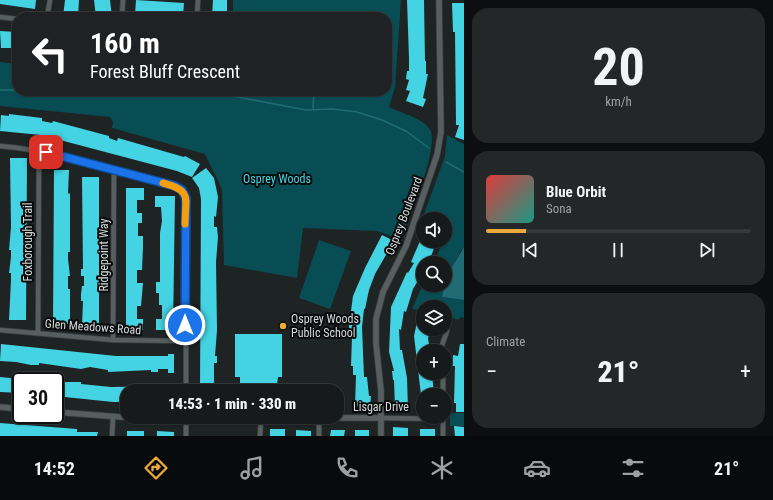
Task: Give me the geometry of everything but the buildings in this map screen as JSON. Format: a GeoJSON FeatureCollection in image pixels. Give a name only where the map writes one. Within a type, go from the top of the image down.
{"type":"FeatureCollection","features":[{"type":"Feature","properties":{"kind":"street"},"geometry":{"type":"LineString","coordinates":[[48,12],[50,0]]}},
{"type":"Feature","properties":{"kind":"street"},"geometry":{"type":"LineString","coordinates":[[122,12],[123,0]]}},
{"type":"Feature","properties":{"kind":"street"},"geometry":{"type":"LineString","coordinates":[[197,12],[198,0]]}},
{"type":"Feature","properties":{"kind":"street","name":"Osprey Boulevard"},"geometry":{"type":"LineString","coordinates":[[381,436],[381,380],[375,336],[379,305],[386,286],[406,246],[435,164],[440,140],[439,0]]}},
{"type":"Feature","properties":{"kind":"street"},"geometry":{"type":"LineString","coordinates":[[0,17],[12,18]]}},
{"type":"Feature","properties":{"kind":"street"},"geometry":{"type":"LineString","coordinates":[[0,146],[39,151],[175,186],[182,190],[185,195],[186,384]]}},
{"type":"Feature","properties":{"kind":"street","name":"Foxborough Trail"},"geometry":{"type":"LineString","coordinates":[[38,333],[39,151]]}},
{"type":"Feature","properties":{"kind":"street","name":"Ridgepoint Way"},"geometry":{"type":"LineString","coordinates":[[113,340],[114,171]]}},
{"type":"Feature","properties":{"kind":"street","name":"Glen Meadows Road"},"geometry":{"type":"LineString","coordinates":[[0,330],[113,340],[185,341]]}},
{"type":"Feature","properties":{"kind":"street"},"geometry":{"type":"LineString","coordinates":[[0,407],[12,408]]}},
{"type":"Feature","properties":{"kind":"street","name":"Lisgar Drive"},"geometry":{"type":"LineString","coordinates":[[64,413],[120,417]]}},
{"type":"Feature","properties":{"kind":"street"},"geometry":{"type":"LineString","coordinates":[[112,436],[113,417]]}},
{"type":"Feature","properties":{"kind":"street","name":"Lisgar Drive"},"geometry":{"type":"LineString","coordinates":[[344,418],[416,418]]}},
{"type":"Feature","properties":{"kind":"street"},"geometry":{"type":"LineString","coordinates":[[186,424],[186,436]]}},
{"type":"Feature","properties":{"kind":"street"},"geometry":{"type":"LineString","coordinates":[[260,436],[261,424]]}},
{"type":"Feature","properties":{"kind":"street"},"geometry":{"type":"LineString","coordinates":[[319,424],[319,436]]}},
{"type":"Feature","properties":{"kind":"street"},"geometry":{"type":"LineString","coordinates":[[443,424],[443,436]]}},
{"type":"Feature","properties":{"kind":"green space","name":"Osprey Woods"},"geometry":{"type":"Polygon","coordinates":[[[233,0],[401,0],[395,87],[389,107],[421,121],[429,128],[432,136],[428,165],[410,216],[400,239],[377,231],[303,228],[297,278],[224,265],[222,189],[205,154],[112,128],[113,122],[110,117],[0,106],[0,62],[12,63],[12,96],[392,96],[392,12],[233,12],[233,0]]]}},
{"type":"Feature","properties":{"kind":"green space"},"geometry":{"type":"Polygon","coordinates":[[[447,135],[464,144],[464,247],[452,269],[452,256],[437,256],[440,248],[452,248],[452,212],[425,212],[445,156],[447,135]]]}},
{"type":"Feature","properties":{"kind":"green space"},"geometry":{"type":"Polygon","coordinates":[[[319,240],[351,251],[330,309],[299,298],[319,240]]]}},
{"type":"Feature","properties":{"kind":"green space"},"geometry":{"type":"Polygon","coordinates":[[[419,292],[443,292],[442,297],[464,300],[464,318],[461,317],[458,320],[452,317],[452,300],[416,300],[416,309],[412,309],[419,292]]]}},
{"type":"Feature","properties":{"kind":"green space"},"geometry":{"type":"Polygon","coordinates":[[[452,413],[464,413],[464,426],[450,426],[450,424],[452,424],[452,413]]]}},
{"type":"Feature","properties":{"kind":"shaded area"},"geometry":{"type":"Polygon","coordinates":[[[464,247],[464,300],[442,297],[443,292],[452,292],[452,267],[464,247]]]}},
{"type":"Feature","properties":{"kind":"waterway"},"geometry":{"type":"LineString","coordinates":[[0,90],[12,90]]}},
{"type":"Feature","properties":{"kind":"waterway"},"geometry":{"type":"LineString","coordinates":[[232,96],[306,110],[332,109],[357,112],[382,120],[406,131],[429,148]]}},
{"type":"Feature","properties":{"kind":"waterway"},"geometry":{"type":"LineString","coordinates":[[313,109],[314,96]]}},
{"type":"Feature","properties":{"kind":"waterway"},"geometry":{"type":"LineString","coordinates":[[446,162],[464,172]]}},
{"type":"Feature","properties":{"kind":"slow traffic"},"geometry":{"type":"LineString","coordinates":[[163,183],[179,188],[184,193],[186,198],[185,224]]}},
{"type":"Feature","properties":{"kind":"place","name":"Osprey Woods Public School"},"geometry":{"type":"Point","coordinates":[283,326]}},
{"type":"Feature","properties":{"kind":"route"},"geometry":{"type":"LineString","coordinates":[[46,152],[175,186],[182,190],[186,198],[185,325]]}}]}
